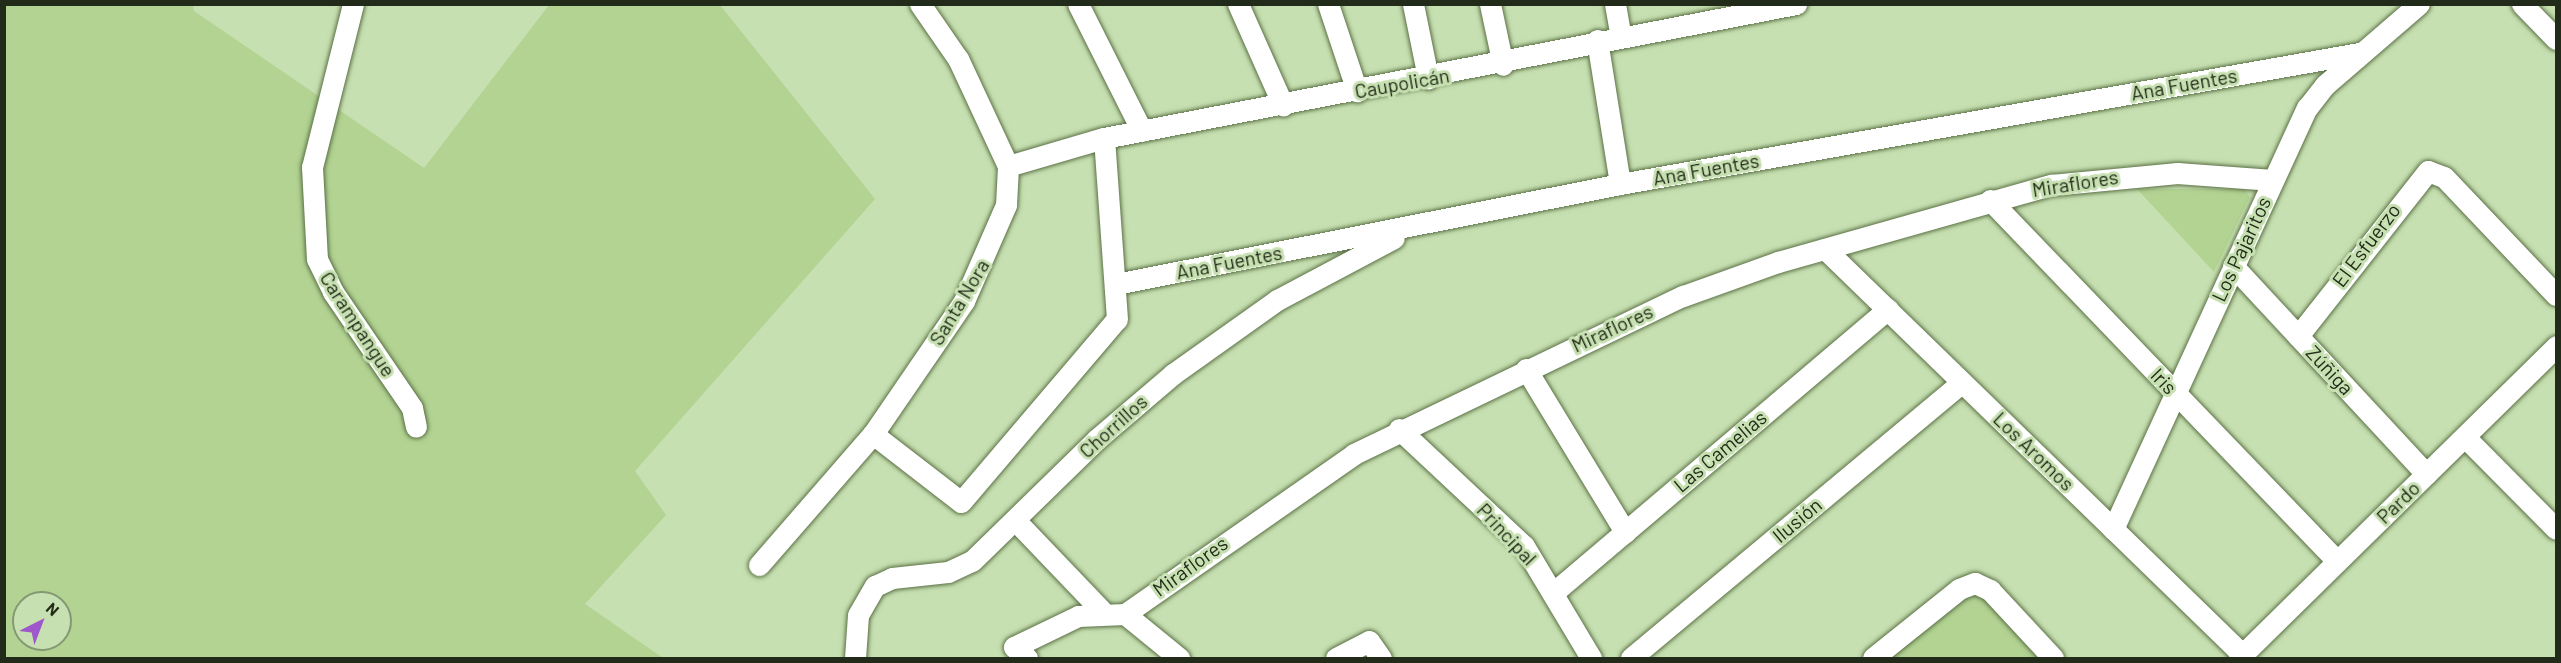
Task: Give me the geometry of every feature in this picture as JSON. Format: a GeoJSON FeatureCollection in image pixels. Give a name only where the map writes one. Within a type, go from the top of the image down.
{"type":"FeatureCollection","features":[{"type":"Feature","properties":{"kind":"street","name":"Carampangue"},"geometry":{"type":"LineString","coordinates":[[353,4],[312,167],[317,259],[333,292],[412,408],[416,427]]}},
{"type":"Feature","properties":{"kind":"street","name":"Santa Nora"},"geometry":{"type":"LineString","coordinates":[[759,565],[873,434],[982,268],[1006,205],[1008,166],[958,58],[920,4]]}},
{"type":"Feature","properties":{"kind":"street"},"geometry":{"type":"LineString","coordinates":[[1078,4],[1142,130]]}},
{"type":"Feature","properties":{"kind":"street"},"geometry":{"type":"LineString","coordinates":[[1238,4],[1283,105]]}},
{"type":"Feature","properties":{"kind":"street"},"geometry":{"type":"LineString","coordinates":[[1328,4],[1357,91]]}},
{"type":"Feature","properties":{"kind":"street"},"geometry":{"type":"LineString","coordinates":[[1413,4],[1428,78]]}},
{"type":"Feature","properties":{"kind":"street"},"geometry":{"type":"LineString","coordinates":[[1490,4],[1503,65]]}},
{"type":"Feature","properties":{"kind":"street"},"geometry":{"type":"LineString","coordinates":[[1615,4],[1621,37]]}},
{"type":"Feature","properties":{"kind":"street","name":"Caupolicán"},"geometry":{"type":"LineString","coordinates":[[1008,166],[1104,138],[1142,130],[1503,65],[1597,40],[1766,7],[1796,4]]}},
{"type":"Feature","properties":{"kind":"street"},"geometry":{"type":"LineString","coordinates":[[2522,4],[2556,39]]}},
{"type":"Feature","properties":{"kind":"street","name":"Los Pajaritos"},"geometry":{"type":"LineString","coordinates":[[2113,529],[2307,108],[2325,85],[2409,9]]}},
{"type":"Feature","properties":{"kind":"street"},"geometry":{"type":"LineString","coordinates":[[1597,40],[1620,184]]}},
{"type":"Feature","properties":{"kind":"street","name":"Ana Fuentes"},"geometry":{"type":"LineString","coordinates":[[1116,284],[1428,224],[1620,184],[2359,53]]}},
{"type":"Feature","properties":{"kind":"street"},"geometry":{"type":"LineString","coordinates":[[2297,64],[2325,85]]}},
{"type":"Feature","properties":{"kind":"street"},"geometry":{"type":"LineString","coordinates":[[873,434],[961,502],[1117,319],[1104,138]]}},
{"type":"Feature","properties":{"kind":"street","name":"El Esfuerzo"},"geometry":{"type":"LineString","coordinates":[[2298,336],[2417,178],[2428,171],[2444,177],[2556,295]]}},
{"type":"Feature","properties":{"kind":"street","name":"Miraflores"},"geometry":{"type":"LineString","coordinates":[[1125,614],[1299,489],[1399,429],[1683,296],[1825,249],[1990,200],[2062,183],[2145,174],[2273,180]]}},
{"type":"Feature","properties":{"kind":"street","name":"Iris"},"geometry":{"type":"LineString","coordinates":[[1990,200],[2337,561]]}},
{"type":"Feature","properties":{"kind":"street","name":"Chorrillos"},"geometry":{"type":"LineString","coordinates":[[855,658],[858,615],[874,586],[892,578],[958,568],[1016,521],[1097,439],[1210,346],[1306,282],[1428,224]]}},
{"type":"Feature","properties":{"kind":"street","name":"Los Aromos"},"geometry":{"type":"LineString","coordinates":[[1825,249],[2241,657]]}},
{"type":"Feature","properties":{"kind":"street","name":"Zúñiga"},"geometry":{"type":"LineString","coordinates":[[2233,266],[2426,474]]}},
{"type":"Feature","properties":{"kind":"street","name":"Las Camelias"},"geometry":{"type":"LineString","coordinates":[[1553,593],[1888,309]]}},
{"type":"Feature","properties":{"kind":"street","name":"Pardo"},"geometry":{"type":"LineString","coordinates":[[2241,657],[2556,346]]}},
{"type":"Feature","properties":{"kind":"street"},"geometry":{"type":"LineString","coordinates":[[1526,369],[1625,532]]}},
{"type":"Feature","properties":{"kind":"street","name":"Ilusión"},"geometry":{"type":"LineString","coordinates":[[1631,658],[1962,381]]}},
{"type":"Feature","properties":{"kind":"street","name":"Principal"},"geometry":{"type":"LineString","coordinates":[[1399,429],[1524,546],[1591,658]]}},
{"type":"Feature","properties":{"kind":"street"},"geometry":{"type":"LineString","coordinates":[[2465,437],[2556,529]]}},
{"type":"Feature","properties":{"kind":"street"},"geometry":{"type":"LineString","coordinates":[[1016,521],[1102,611]]}},
{"type":"Feature","properties":{"kind":"street"},"geometry":{"type":"LineString","coordinates":[[1873,658],[1959,589],[1975,583],[1990,590],[2053,658]]}},
{"type":"Feature","properties":{"kind":"street"},"geometry":{"type":"LineString","coordinates":[[1020,653],[1078,616],[1102,611],[1125,614],[1179,658]]}},
{"type":"Feature","properties":{"kind":"street"},"geometry":{"type":"LineString","coordinates":[[1336,658],[1375,650]]}},
{"type":"Feature","properties":{"kind":"green space"},"geometry":{"type":"Polygon","coordinates":[[[4,5],[193,5],[194,11],[424,168],[549,5],[720,5],[875,199],[635,471],[666,515],[585,604],[663,658],[5,658],[4,5]]]}},
{"type":"Feature","properties":{"kind":"green space"},"geometry":{"type":"Polygon","coordinates":[[[2137,189],[2244,189],[2250,197],[2214,272],[2137,189]]]}},
{"type":"Feature","properties":{"kind":"green space"},"geometry":{"type":"Polygon","coordinates":[[[1984,595],[2043,658],[1891,658],[1970,596],[1984,595]]]}}]}
